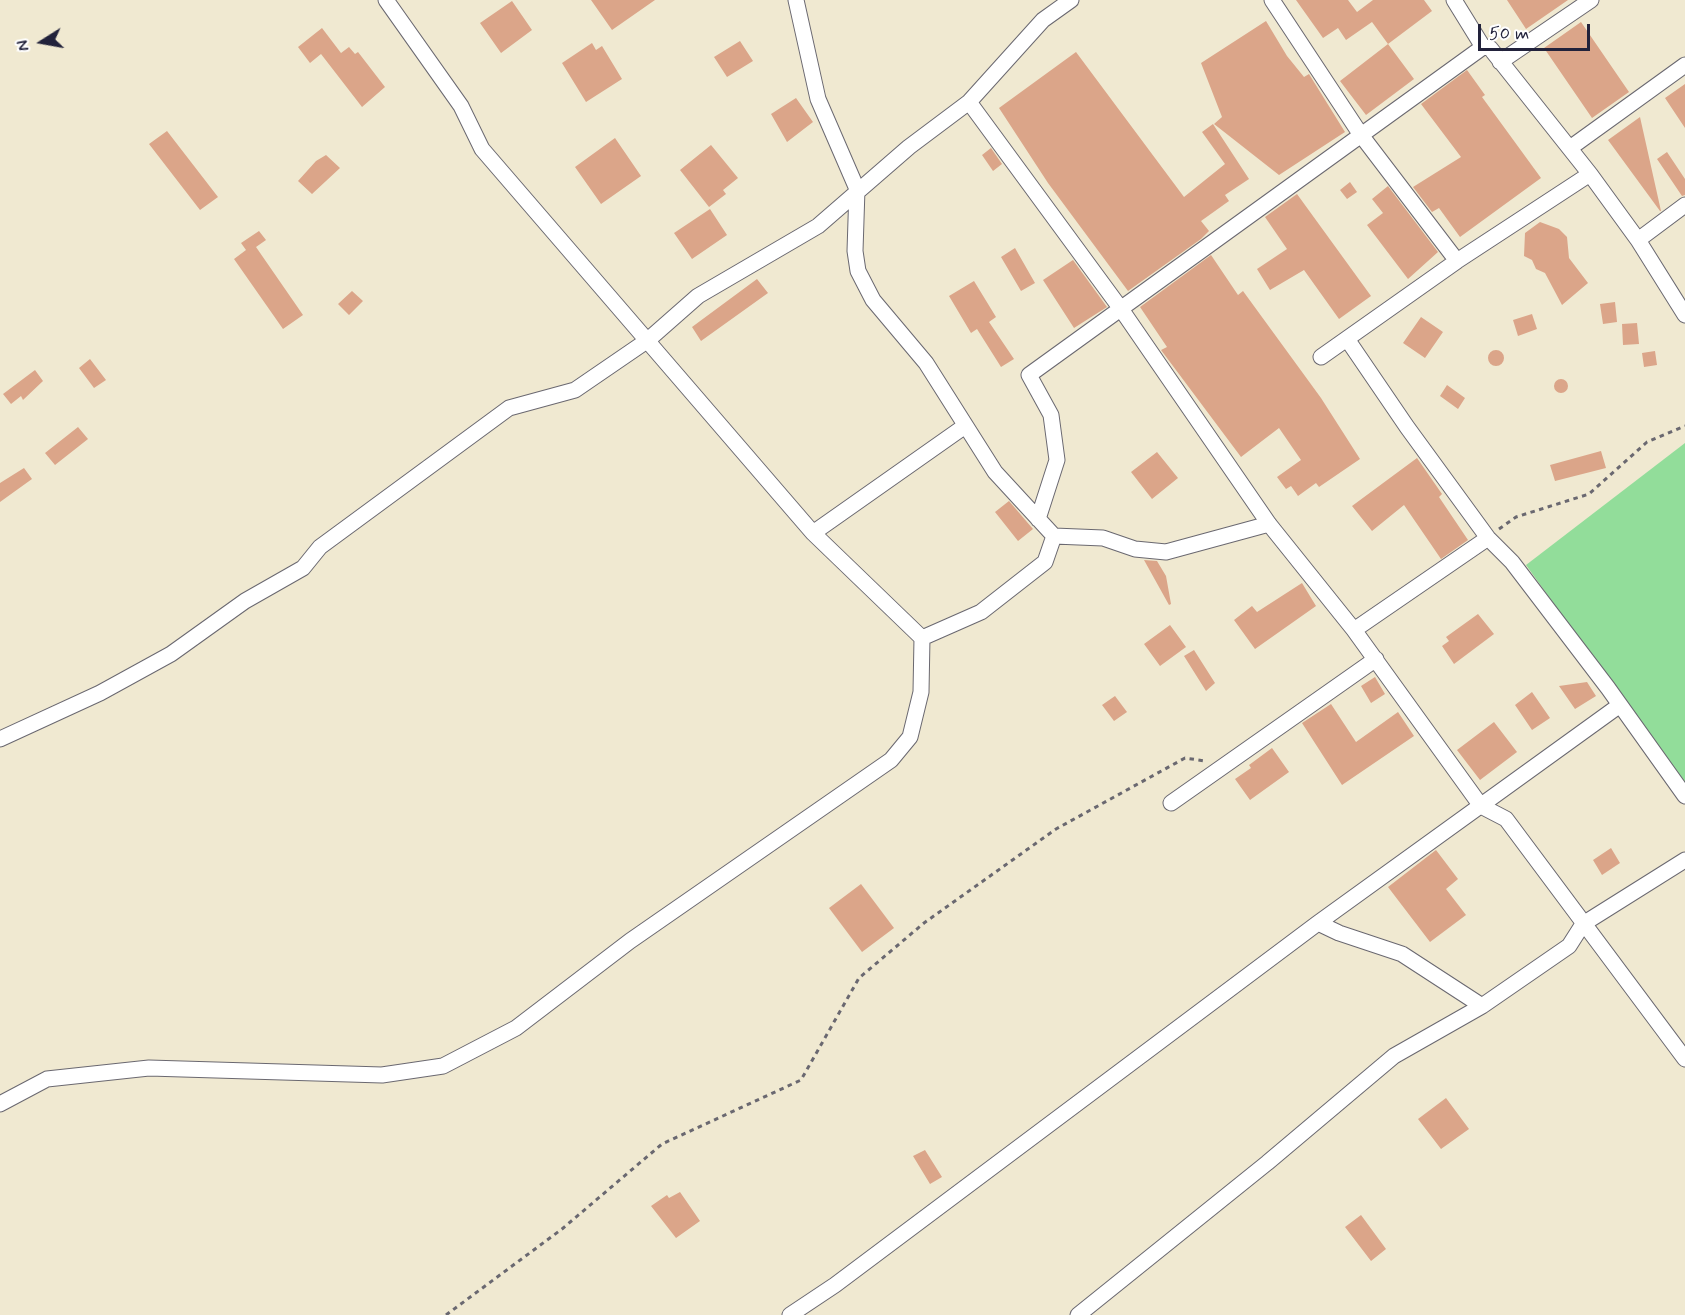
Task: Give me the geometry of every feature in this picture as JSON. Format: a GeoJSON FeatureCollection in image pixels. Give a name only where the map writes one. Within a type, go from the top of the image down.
{"type":"FeatureCollection","features":[{"type":"Feature","properties":{"kind":"street"},"geometry":{"type":"LineString","coordinates":[[0,1104],[47,1079],[149,1068],[382,1075],[443,1066],[516,1028],[630,941],[891,760],[910,737],[921,692],[922,638],[813,533],[482,149],[461,106],[386,0]]}},
{"type":"Feature","properties":{"kind":"street"},"geometry":{"type":"LineString","coordinates":[[796,0],[818,99],[857,189],[855,251],[858,271],[873,300],[920,355],[995,472],[1054,536],[1103,538],[1135,549],[1166,552],[1269,524]]}},
{"type":"Feature","properties":{"kind":"street"},"geometry":{"type":"LineString","coordinates":[[0,739],[100,693],[171,654],[245,601],[303,568],[320,547],[509,408],[575,390],[648,340],[698,296],[818,226],[857,189],[969,102],[1043,20],[1071,0]]}},
{"type":"Feature","properties":{"kind":"street"},"geometry":{"type":"LineString","coordinates":[[1272,0],[1361,135],[1457,261]]}},
{"type":"Feature","properties":{"kind":"street"},"geometry":{"type":"LineString","coordinates":[[1454,0],[1483,47]]}},
{"type":"Feature","properties":{"kind":"street"},"geometry":{"type":"LineString","coordinates":[[1500,62],[1591,0]]}},
{"type":"Feature","properties":{"kind":"street"},"geometry":{"type":"LineString","coordinates":[[1038,519],[1057,460],[1051,415],[1029,375],[1483,47],[1490,48],[1590,174],[1638,240],[1685,315]]}},
{"type":"Feature","properties":{"kind":"street"},"geometry":{"type":"LineString","coordinates":[[1570,148],[1685,65]]}},
{"type":"Feature","properties":{"kind":"street"},"geometry":{"type":"LineString","coordinates":[[969,102],[1121,309],[1269,524],[1376,659],[1481,807],[1506,819],[1685,1059]]}},
{"type":"Feature","properties":{"kind":"street"},"geometry":{"type":"LineString","coordinates":[[1321,357],[1457,261],[1590,174]]}},
{"type":"Feature","properties":{"kind":"street"},"geometry":{"type":"LineString","coordinates":[[1638,240],[1685,205]]}},
{"type":"Feature","properties":{"kind":"street"},"geometry":{"type":"LineString","coordinates":[[1347,339],[1407,427],[1488,538],[1512,562],[1620,705],[1685,796]]}},
{"type":"Feature","properties":{"kind":"street"},"geometry":{"type":"LineString","coordinates":[[813,533],[965,426]]}},
{"type":"Feature","properties":{"kind":"street"},"geometry":{"type":"LineString","coordinates":[[922,638],[981,612],[1045,562],[1054,536]]}},
{"type":"Feature","properties":{"kind":"street"},"geometry":{"type":"LineString","coordinates":[[1354,630],[1488,538]]}},
{"type":"Feature","properties":{"kind":"street"},"geometry":{"type":"LineString","coordinates":[[1171,803],[1376,659]]}},
{"type":"Feature","properties":{"kind":"street"},"geometry":{"type":"LineString","coordinates":[[790,1315],[836,1285],[1318,922],[1620,705]]}},
{"type":"Feature","properties":{"kind":"street"},"geometry":{"type":"LineString","coordinates":[[1078,1315],[1240,1185],[1394,1056],[1482,1005],[1569,946],[1583,924],[1685,860]]}},
{"type":"Feature","properties":{"kind":"street"},"geometry":{"type":"LineString","coordinates":[[1318,922],[1339,933],[1402,954],[1482,1005]]}},
{"type":"Feature","properties":{"kind":"path"},"geometry":{"type":"LineString","coordinates":[[1488,538],[1516,517],[1589,494],[1647,442],[1685,426]]}},
{"type":"Feature","properties":{"kind":"path"},"geometry":{"type":"LineString","coordinates":[[446,1315],[562,1229],[662,1144],[801,1080],[859,978],[924,923],[1056,829],[1185,758],[1225,765]]}},
{"type":"Feature","properties":{"kind":"green space"},"geometry":{"type":"Polygon","coordinates":[[[1685,443],[1685,787],[1526,565],[1685,443]]]}},
{"type":"Feature","properties":{"kind":"building"},"geometry":{"type":"Polygon","coordinates":[[[591,0],[655,0],[612,30],[591,0]]]}},
{"type":"Feature","properties":{"kind":"building"},"geometry":{"type":"Polygon","coordinates":[[[1296,0],[1348,0],[1357,12],[1373,0],[1424,0],[1432,11],[1388,44],[1372,22],[1346,40],[1338,28],[1323,38],[1296,0]]]}},
{"type":"Feature","properties":{"kind":"building"},"geometry":{"type":"Polygon","coordinates":[[[1507,0],[1568,0],[1526,29],[1507,0]]]}},
{"type":"Feature","properties":{"kind":"building"},"geometry":{"type":"Polygon","coordinates":[[[512,1],[532,30],[501,53],[480,23],[512,1]]]}},
{"type":"Feature","properties":{"kind":"building"},"geometry":{"type":"Polygon","coordinates":[[[1266,21],[1287,56],[1304,77],[1309,74],[1345,132],[1279,175],[1214,124],[1222,117],[1201,63],[1266,21]]]}},
{"type":"Feature","properties":{"kind":"building"},"geometry":{"type":"Polygon","coordinates":[[[1581,22],[1629,92],[1592,118],[1544,48],[1581,22]]]}},
{"type":"Feature","properties":{"kind":"building"},"geometry":{"type":"Polygon","coordinates":[[[322,28],[341,53],[349,47],[355,54],[358,52],[385,87],[362,107],[321,54],[310,63],[298,47],[322,28]]]}},
{"type":"Feature","properties":{"kind":"building"},"geometry":{"type":"Polygon","coordinates":[[[740,41],[753,61],[727,77],[714,57],[740,41]]]}},
{"type":"Feature","properties":{"kind":"building"},"geometry":{"type":"Polygon","coordinates":[[[592,43],[596,50],[602,46],[622,79],[586,102],[562,63],[592,43]]]}},
{"type":"Feature","properties":{"kind":"building"},"geometry":{"type":"Polygon","coordinates":[[[1388,44],[1414,79],[1366,115],[1340,81],[1388,44]]]}},
{"type":"Feature","properties":{"kind":"building"},"geometry":{"type":"Polygon","coordinates":[[[1076,52],[1184,197],[1225,164],[1202,132],[1213,124],[1249,179],[1225,195],[1229,201],[1201,221],[1209,231],[1201,239],[1128,291],[1048,183],[999,108],[1076,52]]]}},
{"type":"Feature","properties":{"kind":"building"},"geometry":{"type":"Polygon","coordinates":[[[1467,70],[1485,95],[1482,97],[1541,178],[1460,237],[1439,208],[1432,212],[1413,187],[1461,157],[1421,104],[1467,70]]]}},
{"type":"Feature","properties":{"kind":"building"},"geometry":{"type":"Polygon","coordinates":[[[1685,84],[1685,128],[1665,98],[1685,84]]]}},
{"type":"Feature","properties":{"kind":"building"},"geometry":{"type":"Polygon","coordinates":[[[796,98],[813,122],[787,142],[771,114],[796,98]]]}},
{"type":"Feature","properties":{"kind":"building"},"geometry":{"type":"Polygon","coordinates":[[[1640,117],[1661,211],[1608,140],[1640,117]]]}},
{"type":"Feature","properties":{"kind":"building"},"geometry":{"type":"Polygon","coordinates":[[[167,131],[218,197],[200,210],[149,144],[167,131]]]}},
{"type":"Feature","properties":{"kind":"building"},"geometry":{"type":"Polygon","coordinates":[[[615,138],[641,176],[601,204],[575,167],[615,138]]]}},
{"type":"Feature","properties":{"kind":"building"},"geometry":{"type":"Polygon","coordinates":[[[711,145],[738,178],[723,190],[726,194],[709,207],[680,170],[711,145]]]}},
{"type":"Feature","properties":{"kind":"building"},"geometry":{"type":"Polygon","coordinates":[[[991,148],[1002,164],[993,171],[982,155],[991,148]]]}},
{"type":"Feature","properties":{"kind":"building"},"geometry":{"type":"Polygon","coordinates":[[[1667,152],[1685,179],[1685,195],[1682,196],[1657,159],[1667,152]]]}},
{"type":"Feature","properties":{"kind":"building"},"geometry":{"type":"Polygon","coordinates":[[[326,155],[340,168],[312,194],[298,181],[316,161],[326,155]]]}},
{"type":"Feature","properties":{"kind":"building"},"geometry":{"type":"Polygon","coordinates":[[[1350,182],[1357,192],[1347,199],[1340,190],[1350,182]]]}},
{"type":"Feature","properties":{"kind":"building"},"geometry":{"type":"Polygon","coordinates":[[[1388,186],[1438,252],[1408,279],[1367,225],[1383,213],[1372,199],[1388,186]]]}},
{"type":"Feature","properties":{"kind":"building"},"geometry":{"type":"Polygon","coordinates":[[[1297,194],[1371,296],[1339,319],[1304,270],[1270,290],[1257,269],[1287,249],[1265,217],[1297,194]]]}},
{"type":"Feature","properties":{"kind":"building"},"geometry":{"type":"Polygon","coordinates":[[[710,209],[727,235],[692,259],[674,233],[710,209]]]}},
{"type":"Feature","properties":{"kind":"building"},"geometry":{"type":"Polygon","coordinates":[[[1540,222],[1559,229],[1567,237],[1569,258],[1588,283],[1562,305],[1545,273],[1536,269],[1532,260],[1524,256],[1525,233],[1540,222]]]}},
{"type":"Feature","properties":{"kind":"building"},"geometry":{"type":"Polygon","coordinates":[[[259,231],[266,240],[256,247],[303,315],[283,329],[234,259],[246,250],[241,243],[259,231]]]}},
{"type":"Feature","properties":{"kind":"building"},"geometry":{"type":"Polygon","coordinates":[[[1015,248],[1035,283],[1021,291],[1001,257],[1015,248]]]}},
{"type":"Feature","properties":{"kind":"building"},"geometry":{"type":"Polygon","coordinates":[[[1211,255],[1238,295],[1243,291],[1321,398],[1360,459],[1319,487],[1316,483],[1298,496],[1291,486],[1286,489],[1277,477],[1301,460],[1279,428],[1241,457],[1161,350],[1167,347],[1140,307],[1211,255]]]}},
{"type":"Feature","properties":{"kind":"building"},"geometry":{"type":"Polygon","coordinates":[[[1073,260],[1107,307],[1074,328],[1043,280],[1073,260]]]}},
{"type":"Feature","properties":{"kind":"building"},"geometry":{"type":"Polygon","coordinates":[[[757,279],[768,293],[701,341],[692,327],[757,279]]]}},
{"type":"Feature","properties":{"kind":"building"},"geometry":{"type":"Polygon","coordinates":[[[974,281],[996,317],[989,322],[1014,359],[1001,367],[977,329],[971,333],[949,296],[974,281]]]}},
{"type":"Feature","properties":{"kind":"building"},"geometry":{"type":"Polygon","coordinates":[[[352,291],[363,301],[349,315],[338,304],[352,291]]]}},
{"type":"Feature","properties":{"kind":"building"},"geometry":{"type":"Polygon","coordinates":[[[1615,302],[1617,322],[1603,324],[1600,304],[1615,302]]]}},
{"type":"Feature","properties":{"kind":"building"},"geometry":{"type":"Polygon","coordinates":[[[1532,314],[1537,329],[1518,336],[1513,320],[1532,314]]]}},
{"type":"Feature","properties":{"kind":"building"},"geometry":{"type":"Polygon","coordinates":[[[1421,317],[1443,332],[1425,358],[1403,343],[1421,317]]]}},
{"type":"Feature","properties":{"kind":"building"},"geometry":{"type":"Polygon","coordinates":[[[1637,323],[1639,344],[1623,345],[1622,324],[1637,323]]]}},
{"type":"Feature","properties":{"kind":"building"},"geometry":{"type":"Polygon","coordinates":[[[1493,350],[1499,350],[1504,358],[1502,364],[1493,366],[1488,361],[1488,355],[1493,350]]]}},
{"type":"Feature","properties":{"kind":"building"},"geometry":{"type":"Polygon","coordinates":[[[1655,351],[1657,365],[1644,367],[1642,353],[1655,351]]]}},
{"type":"Feature","properties":{"kind":"building"},"geometry":{"type":"Polygon","coordinates":[[[90,359],[106,380],[94,388],[79,368],[90,359]]]}},
{"type":"Feature","properties":{"kind":"building"},"geometry":{"type":"Polygon","coordinates":[[[35,370],[43,381],[23,400],[21,396],[11,404],[3,394],[35,370]]]}},
{"type":"Feature","properties":{"kind":"building"},"geometry":{"type":"Polygon","coordinates":[[[1561,379],[1566,381],[1568,386],[1566,391],[1561,393],[1556,391],[1554,386],[1556,381],[1561,379]]]}},
{"type":"Feature","properties":{"kind":"building"},"geometry":{"type":"Polygon","coordinates":[[[1447,385],[1465,398],[1458,409],[1440,396],[1447,385]]]}},
{"type":"Feature","properties":{"kind":"building"},"geometry":{"type":"Polygon","coordinates":[[[78,427],[88,439],[55,465],[45,453],[78,427]]]}},
{"type":"Feature","properties":{"kind":"building"},"geometry":{"type":"Polygon","coordinates":[[[1601,451],[1606,468],[1555,481],[1550,465],[1601,451]]]}},
{"type":"Feature","properties":{"kind":"building"},"geometry":{"type":"Polygon","coordinates":[[[1157,452],[1178,478],[1152,499],[1131,472],[1157,452]]]}},
{"type":"Feature","properties":{"kind":"building"},"geometry":{"type":"Polygon","coordinates":[[[1417,458],[1442,494],[1439,497],[1468,540],[1441,559],[1404,505],[1372,531],[1352,506],[1417,458]]]}},
{"type":"Feature","properties":{"kind":"building"},"geometry":{"type":"Polygon","coordinates":[[[24,468],[32,479],[0,502],[0,483],[24,468]]]}},
{"type":"Feature","properties":{"kind":"building"},"geometry":{"type":"Polygon","coordinates":[[[1009,501],[1033,529],[1018,541],[995,512],[1009,501]]]}},
{"type":"Feature","properties":{"kind":"building"},"geometry":{"type":"Polygon","coordinates":[[[1144,560],[1157,561],[1166,576],[1171,604],[1169,605],[1144,560]]]}},
{"type":"Feature","properties":{"kind":"building"},"geometry":{"type":"Polygon","coordinates":[[[1302,583],[1316,606],[1255,649],[1234,620],[1252,606],[1257,612],[1302,583]]]}},
{"type":"Feature","properties":{"kind":"building"},"geometry":{"type":"Polygon","coordinates":[[[1478,614],[1494,634],[1454,664],[1442,646],[1449,641],[1446,637],[1478,614]]]}},
{"type":"Feature","properties":{"kind":"building"},"geometry":{"type":"Polygon","coordinates":[[[1170,625],[1186,647],[1160,666],[1144,644],[1170,625]]]}},
{"type":"Feature","properties":{"kind":"building"},"geometry":{"type":"Polygon","coordinates":[[[1194,650],[1215,683],[1206,691],[1184,656],[1194,650]]]}},
{"type":"Feature","properties":{"kind":"building"},"geometry":{"type":"Polygon","coordinates":[[[1375,677],[1385,694],[1371,703],[1361,686],[1375,677]]]}},
{"type":"Feature","properties":{"kind":"building"},"geometry":{"type":"Polygon","coordinates":[[[1587,682],[1596,696],[1575,709],[1559,686],[1587,682]]]}},
{"type":"Feature","properties":{"kind":"building"},"geometry":{"type":"Polygon","coordinates":[[[1532,692],[1550,718],[1532,730],[1515,705],[1532,692]]]}},
{"type":"Feature","properties":{"kind":"building"},"geometry":{"type":"Polygon","coordinates":[[[1115,696],[1127,712],[1114,721],[1102,705],[1115,696]]]}},
{"type":"Feature","properties":{"kind":"building"},"geometry":{"type":"Polygon","coordinates":[[[1331,704],[1356,742],[1398,712],[1414,736],[1342,785],[1302,723],[1331,704]]]}},
{"type":"Feature","properties":{"kind":"building"},"geometry":{"type":"Polygon","coordinates":[[[1494,722],[1517,752],[1480,780],[1457,750],[1494,722]]]}},
{"type":"Feature","properties":{"kind":"building"},"geometry":{"type":"Polygon","coordinates":[[[1272,748],[1289,772],[1250,800],[1235,779],[1251,768],[1249,765],[1272,748]]]}},
{"type":"Feature","properties":{"kind":"building"},"geometry":{"type":"Polygon","coordinates":[[[1611,848],[1620,863],[1602,875],[1593,860],[1611,848]]]}},
{"type":"Feature","properties":{"kind":"building"},"geometry":{"type":"Polygon","coordinates":[[[1436,850],[1458,879],[1446,889],[1466,915],[1430,942],[1388,887],[1436,850]]]}},
{"type":"Feature","properties":{"kind":"building"},"geometry":{"type":"Polygon","coordinates":[[[861,884],[894,928],[862,952],[829,908],[861,884]]]}},
{"type":"Feature","properties":{"kind":"building"},"geometry":{"type":"Polygon","coordinates":[[[1446,1098],[1469,1129],[1441,1149],[1418,1119],[1446,1098]]]}},
{"type":"Feature","properties":{"kind":"building"},"geometry":{"type":"Polygon","coordinates":[[[925,1150],[942,1177],[930,1184],[913,1156],[925,1150]]]}},
{"type":"Feature","properties":{"kind":"building"},"geometry":{"type":"Polygon","coordinates":[[[680,1192],[700,1221],[676,1238],[651,1206],[667,1195],[669,1198],[680,1192]]]}},
{"type":"Feature","properties":{"kind":"building"},"geometry":{"type":"Polygon","coordinates":[[[1361,1215],[1386,1249],[1371,1261],[1345,1227],[1361,1215]]]}}]}
